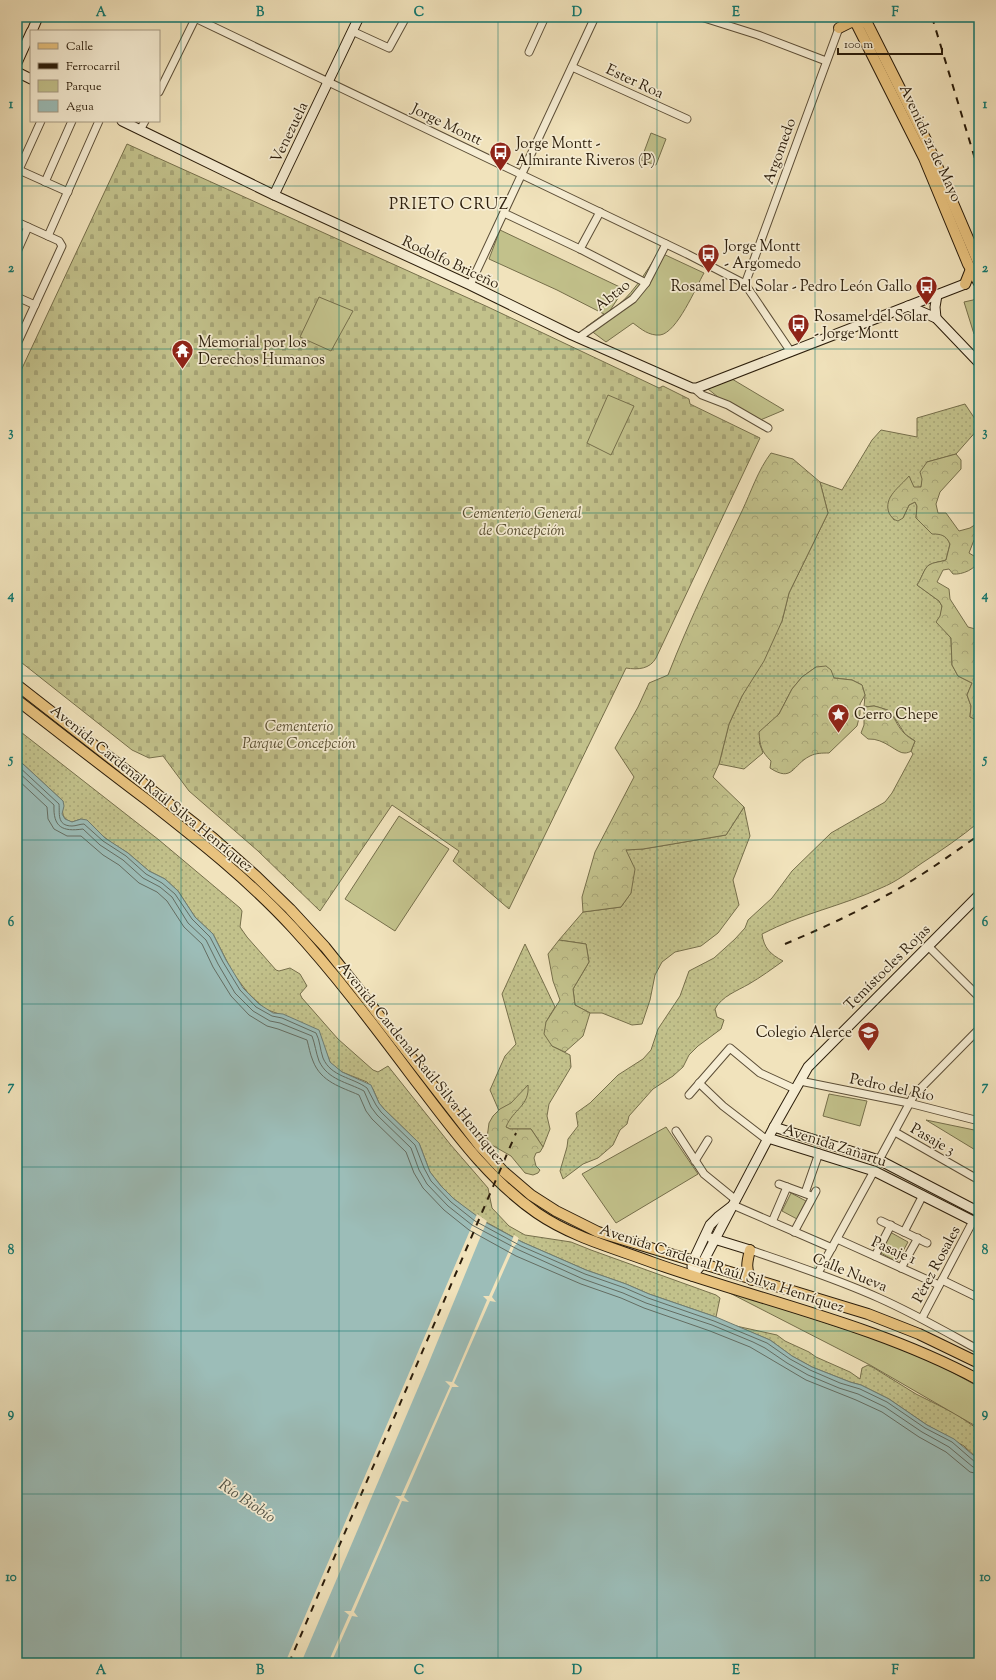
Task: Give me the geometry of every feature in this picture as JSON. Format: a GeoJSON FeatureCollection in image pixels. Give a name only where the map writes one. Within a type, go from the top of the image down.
{"type":"FeatureCollection","features":[{"type":"Feature","properties":{"kind":"main road"},"geometry":{"type":"LineString","coordinates":[[839,28],[842,17]]}},
{"type":"Feature","properties":{"kind":"main road"},"geometry":{"type":"LineString","coordinates":[[839,28],[858,19]]}},
{"type":"Feature","properties":{"kind":"main road","name":"Avenida 21 de Mayo"},"geometry":{"type":"LineString","coordinates":[[858,19],[869,28],[926,140],[975,267],[979,284]]}},
{"type":"Feature","properties":{"kind":"main road","name":"Avenida 21 de Mayo"},"geometry":{"type":"LineString","coordinates":[[858,19],[975,267]]}},
{"type":"Feature","properties":{"kind":"main road"},"geometry":{"type":"LineString","coordinates":[[965,284],[975,267]]}},
{"type":"Feature","properties":{"kind":"main road"},"geometry":{"type":"LineString","coordinates":[[965,284],[979,284]]}},
{"type":"Feature","properties":{"kind":"main road","name":"Avenida Cardenal Raúl Silva Henríquez"},"geometry":{"type":"LineString","coordinates":[[17,685],[213,838],[286,904],[325,947],[479,1145],[503,1171],[522,1188],[556,1211],[598,1232],[752,1280],[839,1304],[940,1343],[979,1363]]}},
{"type":"Feature","properties":{"kind":"main road","name":"Avenida Cardenal Raúl Silva Henríquez"},"geometry":{"type":"LineString","coordinates":[[17,700],[204,845],[240,876],[272,907],[306,943],[345,990],[467,1148],[507,1190],[544,1218],[574,1233],[692,1276],[883,1337],[937,1358],[979,1380]]}},
{"type":"Feature","properties":{"kind":"main road"},"geometry":{"type":"LineString","coordinates":[[750,1250],[746,1267],[752,1280]]}},
{"type":"Feature","properties":{"kind":"street"},"geometry":{"type":"LineString","coordinates":[[32,30],[38,17]]}},
{"type":"Feature","properties":{"kind":"street"},"geometry":{"type":"LineString","coordinates":[[160,90],[195,17]]}},
{"type":"Feature","properties":{"kind":"street","name":"Jorge Montt"},"geometry":{"type":"LineString","coordinates":[[195,17],[666,244],[745,284],[791,352]]}},
{"type":"Feature","properties":{"kind":"street","name":"Venezuela"},"geometry":{"type":"LineString","coordinates":[[274,195],[359,17]]}},
{"type":"Feature","properties":{"kind":"street"},"geometry":{"type":"LineString","coordinates":[[352,31],[390,48],[406,17]]}},
{"type":"Feature","properties":{"kind":"street"},"geometry":{"type":"LineString","coordinates":[[529,52],[545,17]]}},
{"type":"Feature","properties":{"kind":"street"},"geometry":{"type":"LineString","coordinates":[[470,285],[595,17]]}},
{"type":"Feature","properties":{"kind":"street"},"geometry":{"type":"LineString","coordinates":[[701,17],[758,35],[826,61]]}},
{"type":"Feature","properties":{"kind":"street","name":"Argomedo"},"geometry":{"type":"LineString","coordinates":[[745,284],[839,28]]}},
{"type":"Feature","properties":{"kind":"street"},"geometry":{"type":"LineString","coordinates":[[17,63],[30,34]]}},
{"type":"Feature","properties":{"kind":"street","name":"Ester Roa"},"geometry":{"type":"LineString","coordinates":[[572,67],[687,119]]}},
{"type":"Feature","properties":{"kind":"street"},"geometry":{"type":"LineString","coordinates":[[17,72],[30,78]]}},
{"type":"Feature","properties":{"kind":"street"},"geometry":{"type":"LineString","coordinates":[[41,122],[18,172],[68,192]]}},
{"type":"Feature","properties":{"kind":"street"},"geometry":{"type":"LineString","coordinates":[[45,182],[72,122]]}},
{"type":"Feature","properties":{"kind":"street"},"geometry":{"type":"LineString","coordinates":[[48,236],[99,122]]}},
{"type":"Feature","properties":{"kind":"street","name":"Rodolfo Briceño"},"geometry":{"type":"LineString","coordinates":[[124,122],[274,195],[470,285],[578,338],[694,388],[702,395],[728,405],[768,428]]}},
{"type":"Feature","properties":{"kind":"street"},"geometry":{"type":"LineString","coordinates":[[140,130],[144,122]]}},
{"type":"Feature","properties":{"kind":"street"},"geometry":{"type":"LineString","coordinates":[[580,249],[600,212]]}},
{"type":"Feature","properties":{"kind":"street"},"geometry":{"type":"LineString","coordinates":[[504,213],[580,249],[646,283]]}},
{"type":"Feature","properties":{"kind":"street"},"geometry":{"type":"LineString","coordinates":[[17,222],[59,241],[61,244],[61,248],[17,344]]}},
{"type":"Feature","properties":{"kind":"street"},"geometry":{"type":"LineString","coordinates":[[17,252],[28,227]]}},
{"type":"Feature","properties":{"kind":"street","name":"Abtao"},"geometry":{"type":"LineString","coordinates":[[578,338],[633,299],[646,283],[666,244]]}},
{"type":"Feature","properties":{"kind":"street"},"geometry":{"type":"LineString","coordinates":[[694,388],[965,284]]}},
{"type":"Feature","properties":{"kind":"street"},"geometry":{"type":"LineString","coordinates":[[936,318],[935,307],[937,295]]}},
{"type":"Feature","properties":{"kind":"street"},"geometry":{"type":"LineString","coordinates":[[17,298],[35,306]]}},
{"type":"Feature","properties":{"kind":"street"},"geometry":{"type":"LineString","coordinates":[[908,306],[936,318],[979,363]]}},
{"type":"Feature","properties":{"kind":"street","name":"Temístocles Rojas"},"geometry":{"type":"LineString","coordinates":[[692,1276],[698,1263],[716,1239],[767,1139],[797,1085],[812,1063],[979,895]]}},
{"type":"Feature","properties":{"kind":"street"},"geometry":{"type":"LineString","coordinates":[[928,946],[979,997]]}},
{"type":"Feature","properties":{"kind":"street"},"geometry":{"type":"LineString","coordinates":[[879,1160],[909,1103],[918,1090],[979,1029]]}},
{"type":"Feature","properties":{"kind":"street","name":"Pedro del Río"},"geometry":{"type":"LineString","coordinates":[[699,1083],[730,1048],[760,1073],[797,1085],[909,1103],[979,1121]]}},
{"type":"Feature","properties":{"kind":"street"},"geometry":{"type":"LineString","coordinates":[[690,1096],[699,1083],[723,1106],[767,1139]]}},
{"type":"Feature","properties":{"kind":"street","name":"Avenida Zañartu"},"geometry":{"type":"LineString","coordinates":[[774,1127],[879,1160],[979,1211]]}},
{"type":"Feature","properties":{"kind":"street"},"geometry":{"type":"LineString","coordinates":[[676,1131],[695,1161],[709,1178],[735,1203],[772,1222],[832,1248]]}},
{"type":"Feature","properties":{"kind":"street","name":"Pasaje 3"},"geometry":{"type":"LineString","coordinates":[[895,1132],[979,1180]]}},
{"type":"Feature","properties":{"kind":"street","name":"Avenida Zañartu"},"geometry":{"type":"LineString","coordinates":[[767,1139],[874,1170],[976,1223]]}},
{"type":"Feature","properties":{"kind":"street"},"geometry":{"type":"LineString","coordinates":[[695,1161],[708,1140]]}},
{"type":"Feature","properties":{"kind":"street"},"geometry":{"type":"LineString","coordinates":[[805,1193],[819,1153]]}},
{"type":"Feature","properties":{"kind":"street"},"geometry":{"type":"LineString","coordinates":[[818,1273],[874,1170]]}},
{"type":"Feature","properties":{"kind":"street"},"geometry":{"type":"LineString","coordinates":[[779,1184],[805,1193],[814,1194],[794,1232]]}},
{"type":"Feature","properties":{"kind":"street"},"geometry":{"type":"LineString","coordinates":[[772,1222],[787,1187]]}},
{"type":"Feature","properties":{"kind":"street"},"geometry":{"type":"LineString","coordinates":[[904,1232],[923,1195]]}},
{"type":"Feature","properties":{"kind":"street","name":"Temístocles Rojas"},"geometry":{"type":"LineString","coordinates":[[698,1263],[704,1236],[714,1220],[735,1203]]}},
{"type":"Feature","properties":{"kind":"street"},"geometry":{"type":"LineString","coordinates":[[882,1221],[927,1242]]}},
{"type":"Feature","properties":{"kind":"street","name":"Pérez Rosales"},"geometry":{"type":"LineString","coordinates":[[922,1318],[941,1282],[976,1223]]}},
{"type":"Feature","properties":{"kind":"street"},"geometry":{"type":"LineString","coordinates":[[875,1256],[891,1225]]}},
{"type":"Feature","properties":{"kind":"street","name":"Calle Nueva"},"geometry":{"type":"LineString","coordinates":[[704,1236],[818,1273],[922,1318],[979,1350]]}},
{"type":"Feature","properties":{"kind":"street"},"geometry":{"type":"LineString","coordinates":[[901,1268],[918,1238]]}},
{"type":"Feature","properties":{"kind":"street","name":"Pasaje 1"},"geometry":{"type":"LineString","coordinates":[[837,1239],[901,1268],[941,1282],[979,1298]]}},
{"type":"Feature","properties":{"kind":"green space"},"geometry":{"type":"Polygon","coordinates":[[[651,133],[666,139],[656,165],[641,160],[651,133]]]}},
{"type":"Feature","properties":{"kind":"green space","name":"Cementerio General de Concepción"},"geometry":{"type":"Polygon","coordinates":[[[127,144],[488,307],[659,388],[663,386],[689,399],[690,404],[760,438],[656,658],[647,667],[635,669],[626,668],[509,909],[453,861],[459,851],[392,805],[320,911],[258,851],[189,791],[163,756],[149,758],[132,750],[17,659],[17,379],[127,144]]]}},
{"type":"Feature","properties":{"kind":"green space"},"geometry":{"type":"Polygon","coordinates":[[[500,230],[624,289],[609,312],[624,300],[631,292],[643,277],[659,252],[704,273],[679,318],[666,332],[660,335],[652,334],[645,332],[633,323],[606,342],[586,327],[604,314],[557,290],[489,259],[500,230]]]}},
{"type":"Feature","properties":{"kind":"green space"},"geometry":{"type":"Polygon","coordinates":[[[979,296],[979,333],[974,334],[964,302],[973,300],[979,296]]]}},
{"type":"Feature","properties":{"kind":"green space"},"geometry":{"type":"Polygon","coordinates":[[[319,297],[353,311],[331,351],[300,337],[319,297]]]}},
{"type":"Feature","properties":{"kind":"green space"},"geometry":{"type":"Polygon","coordinates":[[[732,379],[784,410],[758,421],[728,405],[708,389],[732,379]]]}},
{"type":"Feature","properties":{"kind":"green space"},"geometry":{"type":"Polygon","coordinates":[[[608,395],[634,406],[611,455],[587,443],[608,395]]]}},
{"type":"Feature","properties":{"kind":"green space"},"geometry":{"type":"Polygon","coordinates":[[[965,404],[979,425],[979,428],[956,454],[927,462],[921,487],[914,488],[909,477],[888,507],[894,520],[903,518],[909,505],[915,502],[917,506],[916,518],[947,538],[950,544],[946,560],[929,565],[924,571],[917,585],[939,601],[942,606],[942,624],[951,638],[952,665],[958,676],[972,683],[967,695],[971,706],[970,717],[979,721],[979,822],[944,848],[887,886],[791,921],[762,934],[764,943],[768,950],[783,961],[758,979],[730,994],[718,1004],[715,1009],[717,1017],[724,1020],[721,1029],[698,1046],[689,1055],[683,1067],[673,1076],[653,1089],[629,1116],[627,1124],[620,1130],[613,1145],[598,1158],[583,1164],[563,1179],[560,1171],[568,1139],[578,1126],[576,1113],[590,1103],[618,1075],[643,1059],[651,1050],[658,1029],[680,996],[689,971],[714,958],[735,939],[745,928],[748,920],[772,898],[792,871],[831,833],[885,802],[892,793],[913,754],[911,751],[915,741],[905,734],[888,710],[874,706],[864,707],[865,695],[862,685],[852,680],[834,678],[816,667],[802,677],[792,689],[779,714],[759,742],[763,753],[744,769],[719,764],[729,724],[742,696],[782,621],[789,593],[828,513],[820,482],[842,490],[872,440],[881,430],[917,437],[917,418],[965,404]]]}},
{"type":"Feature","properties":{"kind":"green space"},"geometry":{"type":"Polygon","coordinates":[[[771,453],[793,459],[820,482],[828,513],[789,593],[782,621],[764,661],[742,696],[729,724],[719,764],[713,777],[744,807],[726,835],[643,849],[626,850],[635,869],[631,893],[621,907],[583,912],[582,897],[595,852],[634,777],[615,748],[638,707],[649,683],[668,675],[685,633],[758,474],[771,453]]]}},
{"type":"Feature","properties":{"kind":"green space"},"geometry":{"type":"Polygon","coordinates":[[[956,454],[961,460],[961,469],[940,492],[936,504],[938,513],[946,513],[959,531],[970,528],[979,522],[979,541],[974,540],[969,553],[979,559],[978,563],[969,571],[953,574],[949,569],[943,570],[937,582],[949,589],[950,599],[968,627],[979,630],[979,721],[970,717],[971,706],[967,695],[972,683],[958,676],[952,665],[951,638],[936,622],[940,616],[942,606],[939,601],[917,585],[924,571],[929,565],[946,560],[950,544],[943,536],[932,534],[916,518],[917,506],[915,502],[909,505],[903,518],[898,521],[891,516],[888,507],[890,497],[909,476],[914,487],[921,487],[922,479],[920,472],[927,462],[956,454]]]}},
{"type":"Feature","properties":{"kind":"green space"},"geometry":{"type":"Polygon","coordinates":[[[826,666],[831,670],[834,678],[852,680],[862,685],[865,695],[860,704],[860,714],[857,726],[829,753],[810,756],[788,773],[783,774],[770,768],[771,761],[762,748],[759,732],[779,714],[792,689],[802,677],[816,667],[826,666]]]}},
{"type":"Feature","properties":{"kind":"green space"},"geometry":{"type":"Polygon","coordinates":[[[874,706],[887,710],[893,716],[904,733],[915,741],[911,751],[902,753],[885,743],[874,739],[868,739],[861,733],[864,725],[864,707],[874,706]]]}},
{"type":"Feature","properties":{"kind":"green space"},"geometry":{"type":"Polygon","coordinates":[[[17,729],[159,840],[240,908],[242,911],[240,927],[247,937],[276,970],[279,971],[290,968],[300,974],[307,986],[300,994],[302,998],[338,1039],[373,1070],[378,1072],[388,1066],[450,1144],[488,1188],[492,1208],[509,1226],[525,1235],[571,1242],[716,1295],[720,1298],[716,1317],[586,1270],[522,1242],[477,1217],[454,1199],[430,1172],[419,1143],[384,1109],[379,1103],[373,1089],[367,1082],[342,1072],[335,1067],[330,1062],[325,1049],[293,1019],[265,1009],[248,993],[233,973],[213,934],[195,917],[178,891],[165,879],[149,871],[128,853],[112,843],[81,819],[72,822],[68,821],[64,817],[63,801],[17,760],[17,729]]]}},
{"type":"Feature","properties":{"kind":"green space"},"geometry":{"type":"Polygon","coordinates":[[[744,807],[750,836],[733,880],[739,905],[718,933],[701,946],[675,952],[662,962],[655,975],[650,1000],[642,1024],[632,1025],[602,1013],[590,1013],[575,1005],[573,989],[589,962],[586,944],[559,940],[583,912],[621,907],[631,893],[625,850],[643,849],[726,835],[744,807]]]}},
{"type":"Feature","properties":{"kind":"green space"},"geometry":{"type":"Polygon","coordinates":[[[399,816],[449,849],[395,931],[345,899],[399,816]]]}},
{"type":"Feature","properties":{"kind":"green space"},"geometry":{"type":"Polygon","coordinates":[[[559,940],[586,944],[589,962],[573,989],[575,1005],[590,1013],[583,1036],[565,1052],[552,1046],[544,1034],[546,1022],[560,1000],[553,981],[548,954],[559,940]]]}},
{"type":"Feature","properties":{"kind":"green space"},"geometry":{"type":"Polygon","coordinates":[[[525,944],[555,1007],[546,1022],[552,1046],[570,1055],[571,1067],[549,1104],[547,1116],[550,1129],[543,1147],[531,1129],[510,1129],[506,1127],[490,1090],[505,1056],[516,1044],[502,994],[525,944]]]}},
{"type":"Feature","properties":{"kind":"green space"},"geometry":{"type":"Polygon","coordinates":[[[528,1085],[528,1092],[524,1103],[506,1127],[510,1129],[531,1129],[543,1147],[540,1152],[536,1153],[534,1158],[536,1166],[540,1170],[538,1173],[533,1175],[525,1173],[511,1156],[490,1144],[487,1138],[489,1123],[493,1116],[500,1109],[511,1103],[528,1085]]]}},
{"type":"Feature","properties":{"kind":"green space"},"geometry":{"type":"Polygon","coordinates":[[[829,1094],[867,1101],[860,1126],[823,1116],[829,1094]]]}},
{"type":"Feature","properties":{"kind":"green space"},"geometry":{"type":"Polygon","coordinates":[[[926,1120],[979,1131],[979,1147],[977,1151],[926,1120]]]}},
{"type":"Feature","properties":{"kind":"green space"},"geometry":{"type":"Polygon","coordinates":[[[666,1127],[698,1174],[616,1223],[582,1174],[666,1127]]]}},
{"type":"Feature","properties":{"kind":"green space"},"geometry":{"type":"Polygon","coordinates":[[[791,1193],[806,1201],[797,1219],[782,1211],[791,1193]]]}},
{"type":"Feature","properties":{"kind":"green space"},"geometry":{"type":"Polygon","coordinates":[[[890,1232],[908,1242],[897,1262],[879,1252],[890,1232]]]}},
{"type":"Feature","properties":{"kind":"green space"},"geometry":{"type":"Polygon","coordinates":[[[720,1288],[881,1341],[941,1366],[979,1387],[979,1428],[870,1365],[720,1288]]]}},
{"type":"Feature","properties":{"kind":"green space"},"geometry":{"type":"Polygon","coordinates":[[[736,1326],[777,1335],[785,1341],[850,1372],[860,1379],[862,1368],[868,1365],[874,1368],[916,1394],[956,1414],[979,1430],[979,1460],[964,1446],[927,1425],[889,1399],[861,1385],[812,1367],[792,1356],[770,1340],[736,1326]]]}},
{"type":"Feature","properties":{"kind":"water","name":"Río Biobío"},"geometry":{"type":"Polygon","coordinates":[[[17,760],[63,801],[64,806],[62,814],[65,819],[72,822],[81,819],[87,820],[105,838],[128,853],[149,871],[165,879],[178,891],[195,917],[213,934],[226,960],[243,988],[259,1004],[273,1013],[283,1014],[319,1030],[330,1062],[342,1072],[371,1085],[379,1103],[419,1143],[430,1172],[441,1186],[454,1199],[485,1222],[522,1242],[586,1270],[716,1317],[770,1340],[792,1356],[812,1367],[861,1385],[889,1399],[927,1425],[954,1439],[979,1460],[979,1663],[17,1663],[17,760]]]}},
{"type":"Feature","properties":{"kind":"pier"},"geometry":{"type":"Polygon","coordinates":[[[477,1214],[487,1221],[427,1367],[301,1663],[285,1663],[477,1214]]]}},
{"type":"Feature","properties":{"kind":"pier"},"geometry":{"type":"Polygon","coordinates":[[[514,1235],[519,1238],[492,1297],[496,1302],[490,1301],[454,1383],[459,1387],[452,1387],[404,1497],[409,1502],[402,1501],[354,1612],[358,1617],[352,1616],[331,1663],[328,1663],[349,1615],[344,1611],[351,1611],[400,1500],[395,1496],[401,1496],[450,1386],[445,1381],[452,1382],[487,1300],[483,1296],[489,1296],[512,1244],[514,1235]]]}},
{"type":"Feature","properties":{"kind":"railway"},"geometry":{"type":"LineString","coordinates":[[932,17],[979,172]]}},
{"type":"Feature","properties":{"kind":"railway"},"geometry":{"type":"LineString","coordinates":[[785,944],[875,902],[911,881],[979,835]]}},
{"type":"Feature","properties":{"kind":"railway"},"geometry":{"type":"LineString","coordinates":[[289,1663],[516,1133]]}},
{"type":"Feature","properties":{"kind":"place","name":"Jorge Montt - Almirante Riveros (P)"},"geometry":{"type":"Point","coordinates":[501,172]}},
{"type":"Feature","properties":{"kind":"place","name":"Jorge Montt - Argomedo"},"geometry":{"type":"Point","coordinates":[709,274]}},
{"type":"Feature","properties":{"kind":"place","name":"Rosamel Del Solar - Pedro León Gallo"},"geometry":{"type":"Point","coordinates":[927,306]}},
{"type":"Feature","properties":{"kind":"place","name":"Rosamel del Solar - Jorge Montt"},"geometry":{"type":"Point","coordinates":[799,344]}},
{"type":"Feature","properties":{"kind":"place","name":"Memorial por los Derechos Humanos"},"geometry":{"type":"Point","coordinates":[183,370]}},
{"type":"Feature","properties":{"kind":"place","name":"Cerro Chepe"},"geometry":{"type":"Point","coordinates":[838,734]}},
{"type":"Feature","properties":{"kind":"place","name":"Colegio Alerce"},"geometry":{"type":"Point","coordinates":[868,1052]}},
{"type":"Feature","properties":{"kind":"district","name":"PRIETO CRUZ"},"geometry":{"type":"Point","coordinates":[449,203]}},
{"type":"Feature","properties":{"kind":"park label","name":"Cementerio Parque Concepción"},"geometry":{"type":"Point","coordinates":[299,734]}}]}
